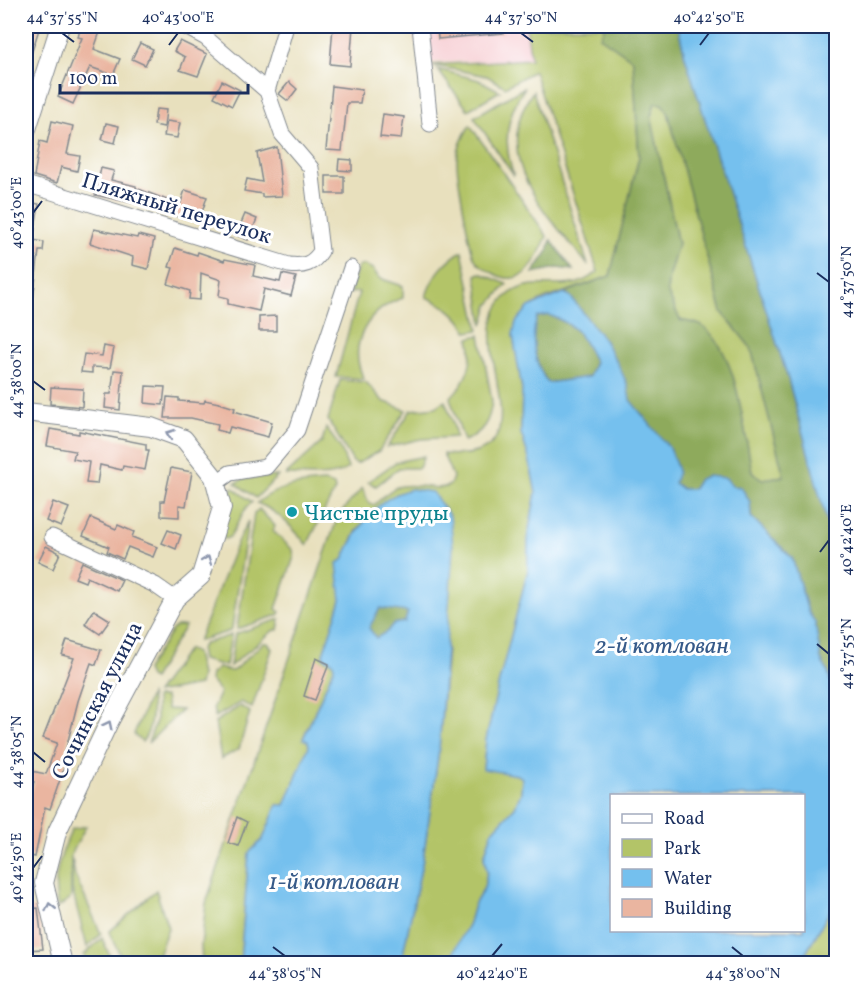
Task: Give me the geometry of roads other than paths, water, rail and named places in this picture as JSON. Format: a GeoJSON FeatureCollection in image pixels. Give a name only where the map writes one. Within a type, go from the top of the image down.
{"type":"FeatureCollection","features":[{"type":"Feature","properties":{"kind":"street"},"geometry":{"type":"LineString","coordinates":[[26,132],[60,26]]}},
{"type":"Feature","properties":{"kind":"street"},"geometry":{"type":"LineString","coordinates":[[184,26],[206,38],[267,91],[286,26]]}},
{"type":"Feature","properties":{"kind":"street"},"geometry":{"type":"LineString","coordinates":[[420,26],[430,124]]}},
{"type":"Feature","properties":{"kind":"street","name":"Пляжный переулок"},"geometry":{"type":"LineString","coordinates":[[26,184],[289,265],[307,264],[315,260],[321,250],[311,168],[282,134],[267,91]]}},
{"type":"Feature","properties":{"kind":"street"},"geometry":{"type":"LineString","coordinates":[[26,412],[151,427],[184,439],[214,478],[266,467],[297,430],[351,268]]}},
{"type":"Feature","properties":{"kind":"street","name":"Сочинская улица"},"geometry":{"type":"LineString","coordinates":[[63,963],[44,883],[57,832],[109,722],[175,599],[201,576],[222,508],[214,478]]}},
{"type":"Feature","properties":{"kind":"street"},"geometry":{"type":"LineString","coordinates":[[52,537],[154,585],[175,599]]}},
{"type":"Feature","properties":{"kind":"water"},"geometry":{"type":"Polygon","coordinates":[[[678,26],[836,26],[836,555],[787,375],[685,56],[678,26]]]}},
{"type":"Feature","properties":{"kind":"water","name":"2-й котлован"},"geometry":{"type":"Polygon","coordinates":[[[564,293],[570,296],[604,340],[618,364],[627,384],[630,400],[671,450],[678,471],[674,483],[682,489],[693,489],[699,479],[707,476],[726,478],[732,486],[741,487],[750,502],[751,517],[792,558],[808,612],[815,622],[821,660],[827,670],[836,699],[836,900],[800,963],[448,963],[484,888],[487,872],[484,857],[492,832],[515,807],[521,793],[522,778],[518,775],[483,769],[486,740],[499,682],[528,570],[528,535],[536,493],[521,433],[522,389],[513,335],[516,322],[529,307],[564,293]],[[549,315],[537,317],[535,325],[535,352],[539,368],[548,383],[589,377],[595,362],[574,328],[549,315]]]}},
{"type":"Feature","properties":{"kind":"water","name":"1-й котлован"},"geometry":{"type":"Polygon","coordinates":[[[412,489],[432,492],[450,516],[453,547],[439,750],[423,859],[401,963],[240,963],[249,853],[263,839],[277,805],[285,805],[309,746],[308,741],[303,739],[334,668],[333,662],[324,658],[323,654],[341,600],[337,563],[343,560],[361,526],[378,506],[412,489]],[[380,608],[369,628],[376,638],[387,632],[393,624],[405,622],[408,612],[380,608]]]}},
{"type":"Feature","properties":{"kind":"place","name":"Чистые пруды"},"geometry":{"type":"Point","coordinates":[292,512]}}]}
